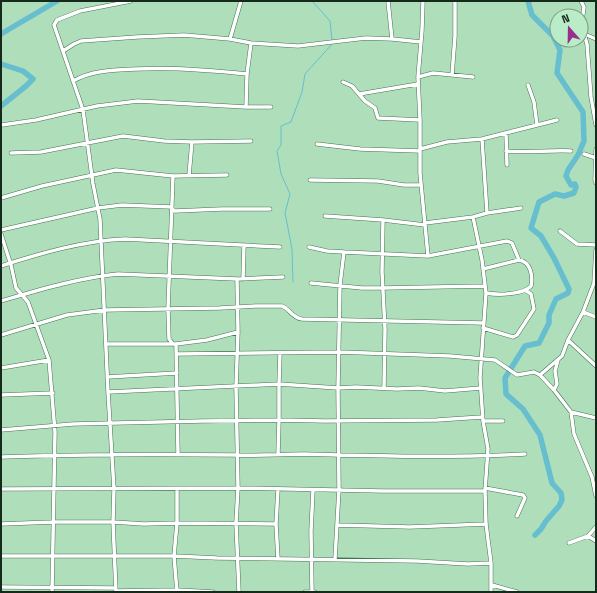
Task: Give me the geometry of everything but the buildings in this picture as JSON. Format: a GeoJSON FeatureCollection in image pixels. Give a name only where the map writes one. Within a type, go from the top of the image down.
{"type":"FeatureCollection","features":[{"type":"Feature","properties":{"kind":"street"},"geometry":{"type":"LineString","coordinates":[[115,591],[113,522],[114,489],[98,208],[91,174],[83,110],[54,25],[57,20],[80,11],[131,1]]}},
{"type":"Feature","properties":{"kind":"street"},"geometry":{"type":"LineString","coordinates":[[230,39],[240,1]]}},
{"type":"Feature","properties":{"kind":"street"},"geometry":{"type":"LineString","coordinates":[[388,1],[392,39]]}},
{"type":"Feature","properties":{"kind":"street"},"geometry":{"type":"LineString","coordinates":[[423,1],[418,84],[421,185],[428,256]]}},
{"type":"Feature","properties":{"kind":"street"},"geometry":{"type":"LineString","coordinates":[[452,74],[455,36],[455,1]]}},
{"type":"Feature","properties":{"kind":"street"},"geometry":{"type":"LineString","coordinates":[[63,51],[77,42],[97,39],[184,36],[298,46],[366,38],[421,42]]}},
{"type":"Feature","properties":{"kind":"street"},"geometry":{"type":"LineString","coordinates":[[246,107],[247,74],[251,43]]}},
{"type":"Feature","properties":{"kind":"street"},"geometry":{"type":"LineString","coordinates":[[587,48],[591,97],[595,111],[596,125]]}},
{"type":"Feature","properties":{"kind":"street"},"geometry":{"type":"LineString","coordinates":[[73,81],[86,74],[120,69],[200,69],[247,74]]}},
{"type":"Feature","properties":{"kind":"street"},"geometry":{"type":"LineString","coordinates":[[418,77],[429,74],[452,74],[473,77]]}},
{"type":"Feature","properties":{"kind":"street"},"geometry":{"type":"LineString","coordinates":[[343,82],[352,86],[366,102],[376,110],[378,118],[420,120]]}},
{"type":"Feature","properties":{"kind":"street"},"geometry":{"type":"LineString","coordinates":[[359,94],[418,84]]}},
{"type":"Feature","properties":{"kind":"street"},"geometry":{"type":"LineString","coordinates":[[528,85],[534,102],[537,125]]}},
{"type":"Feature","properties":{"kind":"street"},"geometry":{"type":"LineString","coordinates":[[590,88],[596,87]]}},
{"type":"Feature","properties":{"kind":"street"},"geometry":{"type":"LineString","coordinates":[[2,125],[36,120],[116,103],[138,101],[271,107]]}},
{"type":"Feature","properties":{"kind":"street"},"geometry":{"type":"LineString","coordinates":[[317,144],[360,149],[420,150],[447,142],[482,139],[557,120]]}},
{"type":"Feature","properties":{"kind":"street"},"geometry":{"type":"LineString","coordinates":[[506,133],[507,165]]}},
{"type":"Feature","properties":{"kind":"street"},"geometry":{"type":"LineString","coordinates":[[11,153],[41,152],[123,136],[164,141],[251,141]]}},
{"type":"Feature","properties":{"kind":"street"},"geometry":{"type":"LineString","coordinates":[[482,139],[486,213]]}},
{"type":"Feature","properties":{"kind":"street"},"geometry":{"type":"LineString","coordinates":[[189,175],[192,142]]}},
{"type":"Feature","properties":{"kind":"street"},"geometry":{"type":"LineString","coordinates":[[596,149],[596,183]]}},
{"type":"Feature","properties":{"kind":"street"},"geometry":{"type":"LineString","coordinates":[[506,151],[571,151]]}},
{"type":"Feature","properties":{"kind":"street"},"geometry":{"type":"LineString","coordinates":[[584,154],[596,157]]}},
{"type":"Feature","properties":{"kind":"street"},"geometry":{"type":"LineString","coordinates":[[1,198],[91,174],[116,170],[173,176],[227,175]]}},
{"type":"Feature","properties":{"kind":"street"},"geometry":{"type":"LineString","coordinates":[[165,344],[169,339],[168,309],[171,214],[173,209],[173,176]]}},
{"type":"Feature","properties":{"kind":"street"},"geometry":{"type":"LineString","coordinates":[[310,180],[378,181],[404,185],[421,185]]}},
{"type":"Feature","properties":{"kind":"street"},"geometry":{"type":"LineString","coordinates":[[1,230],[98,208],[122,205],[173,209],[270,209]]}},
{"type":"Feature","properties":{"kind":"street"},"geometry":{"type":"LineString","coordinates":[[325,216],[425,224],[521,208]]}},
{"type":"Feature","properties":{"kind":"street"},"geometry":{"type":"LineString","coordinates":[[473,217],[486,293],[481,359],[481,388],[483,419],[488,449],[485,490],[486,524],[491,563],[491,592]]}},
{"type":"Feature","properties":{"kind":"street"},"geometry":{"type":"LineString","coordinates":[[383,220],[382,254],[385,354],[384,388]]}},
{"type":"Feature","properties":{"kind":"street"},"geometry":{"type":"LineString","coordinates":[[560,231],[578,244],[596,245]]}},
{"type":"Feature","properties":{"kind":"street"},"geometry":{"type":"LineString","coordinates":[[1,234],[16,288],[28,302],[49,360],[55,425],[52,592]]}},
{"type":"Feature","properties":{"kind":"street"},"geometry":{"type":"LineString","coordinates":[[1,266],[101,240],[125,239],[280,247]]}},
{"type":"Feature","properties":{"kind":"street"},"geometry":{"type":"LineString","coordinates":[[309,246],[327,251],[428,256],[509,241],[512,243],[519,260]]}},
{"type":"Feature","properties":{"kind":"street"},"geometry":{"type":"LineString","coordinates":[[243,278],[244,245]]}},
{"type":"Feature","properties":{"kind":"street"},"geometry":{"type":"LineString","coordinates":[[540,375],[559,359],[564,352],[568,340],[583,312],[594,284],[596,250]]}},
{"type":"Feature","properties":{"kind":"street"},"geometry":{"type":"LineString","coordinates":[[335,559],[339,489],[339,319],[340,285],[344,252]]}},
{"type":"Feature","properties":{"kind":"street"},"geometry":{"type":"LineString","coordinates":[[483,269],[522,260],[527,265],[532,276],[531,286],[525,290],[501,295],[486,293]]}},
{"type":"Feature","properties":{"kind":"street"},"geometry":{"type":"LineString","coordinates":[[1,301],[62,283],[103,275],[170,275],[237,279],[283,278]]}},
{"type":"Feature","properties":{"kind":"street"},"geometry":{"type":"LineString","coordinates":[[237,279],[238,332],[236,387],[238,421],[238,488],[236,523],[239,592]]}},
{"type":"Feature","properties":{"kind":"street"},"geometry":{"type":"LineString","coordinates":[[311,283],[383,288],[485,286]]}},
{"type":"Feature","properties":{"kind":"street"},"geometry":{"type":"LineString","coordinates":[[483,328],[513,337],[517,335],[534,309],[531,294],[525,290]]}},
{"type":"Feature","properties":{"kind":"street"},"geometry":{"type":"LineString","coordinates":[[591,292],[596,291]]}},
{"type":"Feature","properties":{"kind":"street"},"geometry":{"type":"LineString","coordinates":[[1,335],[67,315],[105,310],[284,307],[296,319],[483,322]]}},
{"type":"Feature","properties":{"kind":"street"},"geometry":{"type":"LineString","coordinates":[[583,312],[596,317]]}},
{"type":"Feature","properties":{"kind":"street"},"geometry":{"type":"LineString","coordinates":[[106,344],[174,344],[207,340],[238,332]]}},
{"type":"Feature","properties":{"kind":"street"},"geometry":{"type":"LineString","coordinates":[[169,339],[174,344],[176,354],[179,422],[178,454]]}},
{"type":"Feature","properties":{"kind":"street"},"geometry":{"type":"LineString","coordinates":[[568,340],[596,366]]}},
{"type":"Feature","properties":{"kind":"street"},"geometry":{"type":"LineString","coordinates":[[176,354],[339,352],[450,356],[495,360],[517,375],[534,372],[540,375],[554,390],[571,412],[574,434],[590,471],[596,496]]}},
{"type":"Feature","properties":{"kind":"street"},"geometry":{"type":"LineString","coordinates":[[278,454],[280,353]]}},
{"type":"Feature","properties":{"kind":"street"},"geometry":{"type":"LineString","coordinates":[[554,390],[557,384],[555,371],[559,359]]}},
{"type":"Feature","properties":{"kind":"street"},"geometry":{"type":"LineString","coordinates":[[1,368],[49,360]]}},
{"type":"Feature","properties":{"kind":"street"},"geometry":{"type":"LineString","coordinates":[[107,377],[177,373]]}},
{"type":"Feature","properties":{"kind":"street"},"geometry":{"type":"LineString","coordinates":[[108,392],[279,384],[338,388],[419,388],[445,391],[481,388]]}},
{"type":"Feature","properties":{"kind":"street"},"geometry":{"type":"LineString","coordinates":[[1,395],[53,393]]}},
{"type":"Feature","properties":{"kind":"street"},"geometry":{"type":"LineString","coordinates":[[571,412],[595,418],[596,412]]}},
{"type":"Feature","properties":{"kind":"street"},"geometry":{"type":"LineString","coordinates":[[1,430],[55,425],[203,420],[339,421],[483,419],[503,421]]}},
{"type":"Feature","properties":{"kind":"street"},"geometry":{"type":"LineString","coordinates":[[1,457],[178,454],[238,456],[278,454],[338,456],[487,456],[525,454]]}},
{"type":"Feature","properties":{"kind":"street"},"geometry":{"type":"LineString","coordinates":[[1,489],[55,490],[238,488],[382,491],[485,490],[523,495],[525,498],[524,502],[517,516]]}},
{"type":"Feature","properties":{"kind":"street"},"geometry":{"type":"LineString","coordinates":[[177,489],[177,523],[174,556],[177,591]]}},
{"type":"Feature","properties":{"kind":"street"},"geometry":{"type":"LineString","coordinates":[[278,489],[276,524],[278,559]]}},
{"type":"Feature","properties":{"kind":"street"},"geometry":{"type":"LineString","coordinates":[[305,592],[313,592],[311,559],[313,490]]}},
{"type":"Feature","properties":{"kind":"street"},"geometry":{"type":"LineString","coordinates":[[1,524],[113,522],[144,524],[276,524]]}},
{"type":"Feature","properties":{"kind":"street"},"geometry":{"type":"LineString","coordinates":[[337,525],[410,527],[486,524]]}},
{"type":"Feature","properties":{"kind":"street"},"geometry":{"type":"LineString","coordinates":[[569,543],[588,536],[596,527]]}},
{"type":"Feature","properties":{"kind":"street"},"geometry":{"type":"LineString","coordinates":[[588,536],[596,540]]}},
{"type":"Feature","properties":{"kind":"street"},"geometry":{"type":"LineString","coordinates":[[1,556],[174,556],[417,561],[468,564],[491,563]]}},
{"type":"Feature","properties":{"kind":"street"},"geometry":{"type":"LineString","coordinates":[[492,585],[517,592]]}},
{"type":"Feature","properties":{"kind":"street"},"geometry":{"type":"LineString","coordinates":[[1,587],[52,587],[115,591],[213,592]]}},
{"type":"Feature","properties":{"kind":"waterway"},"geometry":{"type":"LineString","coordinates":[[1,34],[57,1]]}},
{"type":"Feature","properties":{"kind":"waterway"},"geometry":{"type":"LineString","coordinates":[[312,1],[330,21],[332,40]]}},
{"type":"Feature","properties":{"kind":"waterway"},"geometry":{"type":"LineString","coordinates":[[528,1],[532,15],[553,36],[560,50],[557,73],[583,112],[584,141],[566,176],[571,185],[575,184],[576,187],[574,193],[564,196],[555,194],[539,202],[531,228],[541,236],[554,258],[569,289],[568,293],[556,299],[549,315],[549,323],[539,343],[525,346],[505,378],[506,394],[523,409],[540,435],[552,483],[561,493],[562,500],[559,506],[535,535]]}},
{"type":"Feature","properties":{"kind":"waterway"},"geometry":{"type":"LineString","coordinates":[[293,282],[292,249],[285,213],[290,194],[281,174],[277,151],[281,145],[281,126],[291,122],[302,92],[305,74],[333,43]]}},
{"type":"Feature","properties":{"kind":"waterway"},"geometry":{"type":"LineString","coordinates":[[1,64],[23,71],[33,79],[1,106]]}}]}
